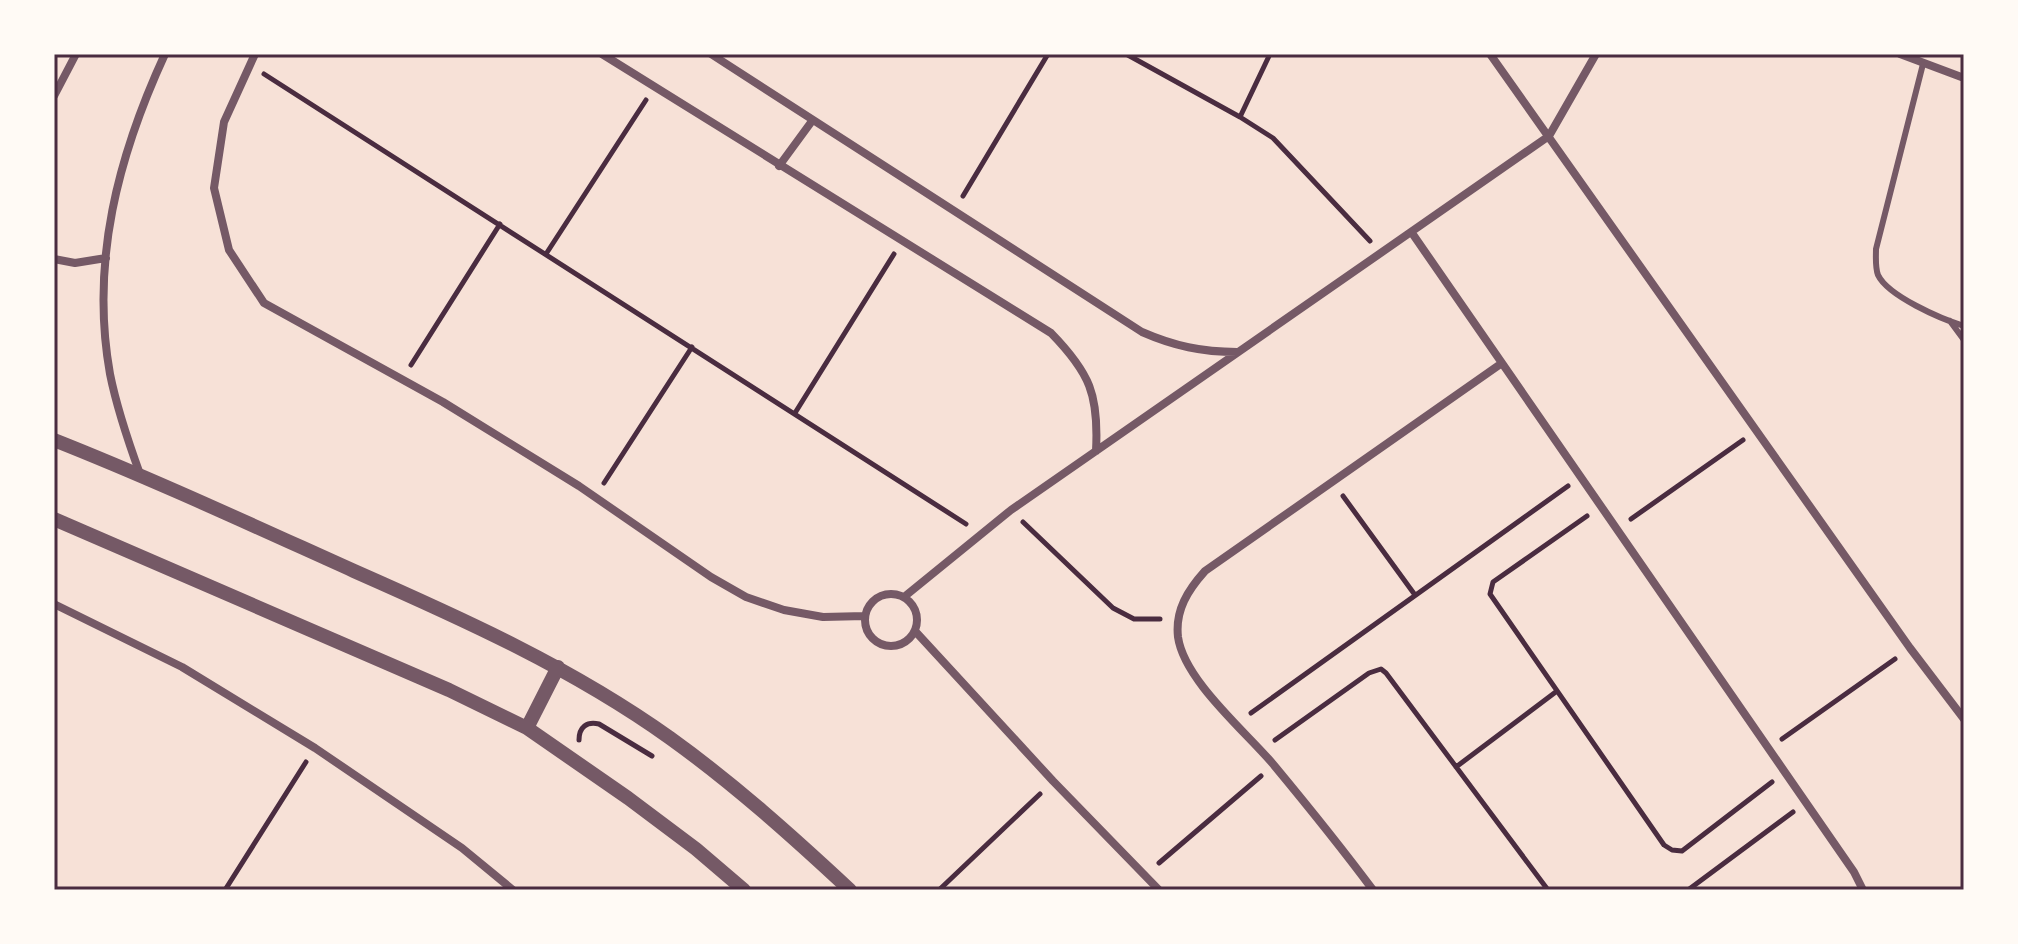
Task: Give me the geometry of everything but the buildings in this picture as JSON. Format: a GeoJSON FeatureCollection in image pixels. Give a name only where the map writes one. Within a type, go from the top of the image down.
{"type":"FeatureCollection","features":[{"type":"Feature","properties":{"kind":"street"},"geometry":{"type":"LineString","coordinates":[[54,96],[76,54]]}},
{"type":"Feature","properties":{"kind":"street"},"geometry":{"type":"LineString","coordinates":[[140,474],[122,425],[110,374],[104,321],[106,258],[109,217],[121,165],[138,115],[165,54]]}},
{"type":"Feature","properties":{"kind":"street"},"geometry":{"type":"LineString","coordinates":[[255,54],[224,122],[214,188],[229,250],[264,303],[443,402],[746,597],[784,610],[823,617],[865,616]]}},
{"type":"Feature","properties":{"kind":"street"},"geometry":{"type":"LineString","coordinates":[[602,54],[1051,333],[1074,356],[1091,386],[1098,418],[1096,451]]}},
{"type":"Feature","properties":{"kind":"street"},"geometry":{"type":"LineString","coordinates":[[711,54],[1142,332],[1172,345],[1204,352],[1238,352]]}},
{"type":"Feature","properties":{"kind":"street"},"geometry":{"type":"LineString","coordinates":[[1490,54],[1910,648],[1964,719]]}},
{"type":"Feature","properties":{"kind":"street"},"geometry":{"type":"LineString","coordinates":[[904,597],[1011,510],[1549,136],[1596,54]]}},
{"type":"Feature","properties":{"kind":"street"},"geometry":{"type":"LineString","coordinates":[[1900,54],[1964,78]]}},
{"type":"Feature","properties":{"kind":"street"},"geometry":{"type":"LineString","coordinates":[[779,166],[812,121]]}},
{"type":"Feature","properties":{"kind":"street"},"geometry":{"type":"LineString","coordinates":[[1412,233],[1854,872],[1863,890]]}},
{"type":"Feature","properties":{"kind":"street"},"geometry":{"type":"LineString","coordinates":[[54,259],[75,263],[106,258]]}},
{"type":"Feature","properties":{"kind":"street"},"geometry":{"type":"LineString","coordinates":[[1373,890],[1274,765],[1197,680],[1184,659],[1178,636],[1179,612],[1189,589],[1205,571],[1502,363]]}},
{"type":"Feature","properties":{"kind":"street"},"geometry":{"type":"LineString","coordinates":[[54,440],[140,474],[494,633],[558,667],[668,737],[771,816],[850,890]]}},
{"type":"Feature","properties":{"kind":"street"},"geometry":{"type":"LineString","coordinates":[[54,519],[434,684],[527,728],[628,798],[744,890]]}},
{"type":"Feature","properties":{"kind":"street"},"geometry":{"type":"LineString","coordinates":[[894,594],[904,597],[914,606],[917,618],[915,631],[909,640],[889,646],[871,636],[865,616],[875,599],[894,594]]}},
{"type":"Feature","properties":{"kind":"street"},"geometry":{"type":"LineString","coordinates":[[54,604],[182,667],[315,748],[462,848],[513,890]]}},
{"type":"Feature","properties":{"kind":"street"},"geometry":{"type":"LineString","coordinates":[[915,631],[1053,781],[1159,890]]}},
{"type":"Feature","properties":{"kind":"street"},"geometry":{"type":"LineString","coordinates":[[527,728],[558,667]]}},
{"type":"Feature","properties":{"kind":"lane"},"geometry":{"type":"LineString","coordinates":[[1923,64],[1876,249],[1877,272],[1886,288],[1964,326]]}},
{"type":"Feature","properties":{"kind":"lane"},"geometry":{"type":"LineString","coordinates":[[1950,321],[1964,340]]}},
{"type":"Feature","properties":{"kind":"path"},"geometry":{"type":"LineString","coordinates":[[954,210],[1048,54]]}},
{"type":"Feature","properties":{"kind":"path"},"geometry":{"type":"LineString","coordinates":[[1126,54],[1265,132],[1381,254]]}},
{"type":"Feature","properties":{"kind":"path"},"geometry":{"type":"LineString","coordinates":[[1240,117],[1270,54]]}},
{"type":"Feature","properties":{"kind":"path"},"geometry":{"type":"LineString","coordinates":[[250,65],[981,533]]}},
{"type":"Feature","properties":{"kind":"path"},"geometry":{"type":"LineString","coordinates":[[546,254],[654,87]]}},
{"type":"Feature","properties":{"kind":"path"},"geometry":{"type":"LineString","coordinates":[[402,380],[500,224]]}},
{"type":"Feature","properties":{"kind":"path"},"geometry":{"type":"LineString","coordinates":[[795,413],[902,241]]}},
{"type":"Feature","properties":{"kind":"path"},"geometry":{"type":"LineString","coordinates":[[595,497],[692,347]]}},
{"type":"Feature","properties":{"kind":"path"},"geometry":{"type":"LineString","coordinates":[[1617,529],[1757,430]]}},
{"type":"Feature","properties":{"kind":"path"},"geometry":{"type":"LineString","coordinates":[[1237,723],[1580,476]]}},
{"type":"Feature","properties":{"kind":"path"},"geometry":{"type":"LineString","coordinates":[[1333,482],[1415,595]]}},
{"type":"Feature","properties":{"kind":"path"},"geometry":{"type":"LineString","coordinates":[[1601,506],[1490,587],[1490,594],[1557,691],[1664,845],[1672,850],[1682,851],[1785,772]]}},
{"type":"Feature","properties":{"kind":"path"},"geometry":{"type":"LineString","coordinates":[[1011,510],[1113,608],[1134,619],[1158,620],[1179,612]]}},
{"type":"Feature","properties":{"kind":"path"},"geometry":{"type":"LineString","coordinates":[[1768,748],[1910,648]]}},
{"type":"Feature","properties":{"kind":"path"},"geometry":{"type":"LineString","coordinates":[[1261,750],[1369,673],[1381,669],[1548,890]]}},
{"type":"Feature","properties":{"kind":"path"},"geometry":{"type":"LineString","coordinates":[[1456,767],[1557,691]]}},
{"type":"Feature","properties":{"kind":"path"},"geometry":{"type":"LineString","coordinates":[[225,890],[315,748]]}},
{"type":"Feature","properties":{"kind":"path"},"geometry":{"type":"LineString","coordinates":[[1146,874],[1274,765]]}},
{"type":"Feature","properties":{"kind":"path"},"geometry":{"type":"LineString","coordinates":[[939,890],[1053,781]]}},
{"type":"Feature","properties":{"kind":"path"},"geometry":{"type":"LineString","coordinates":[[1688,890],[1806,803]]}}]}
